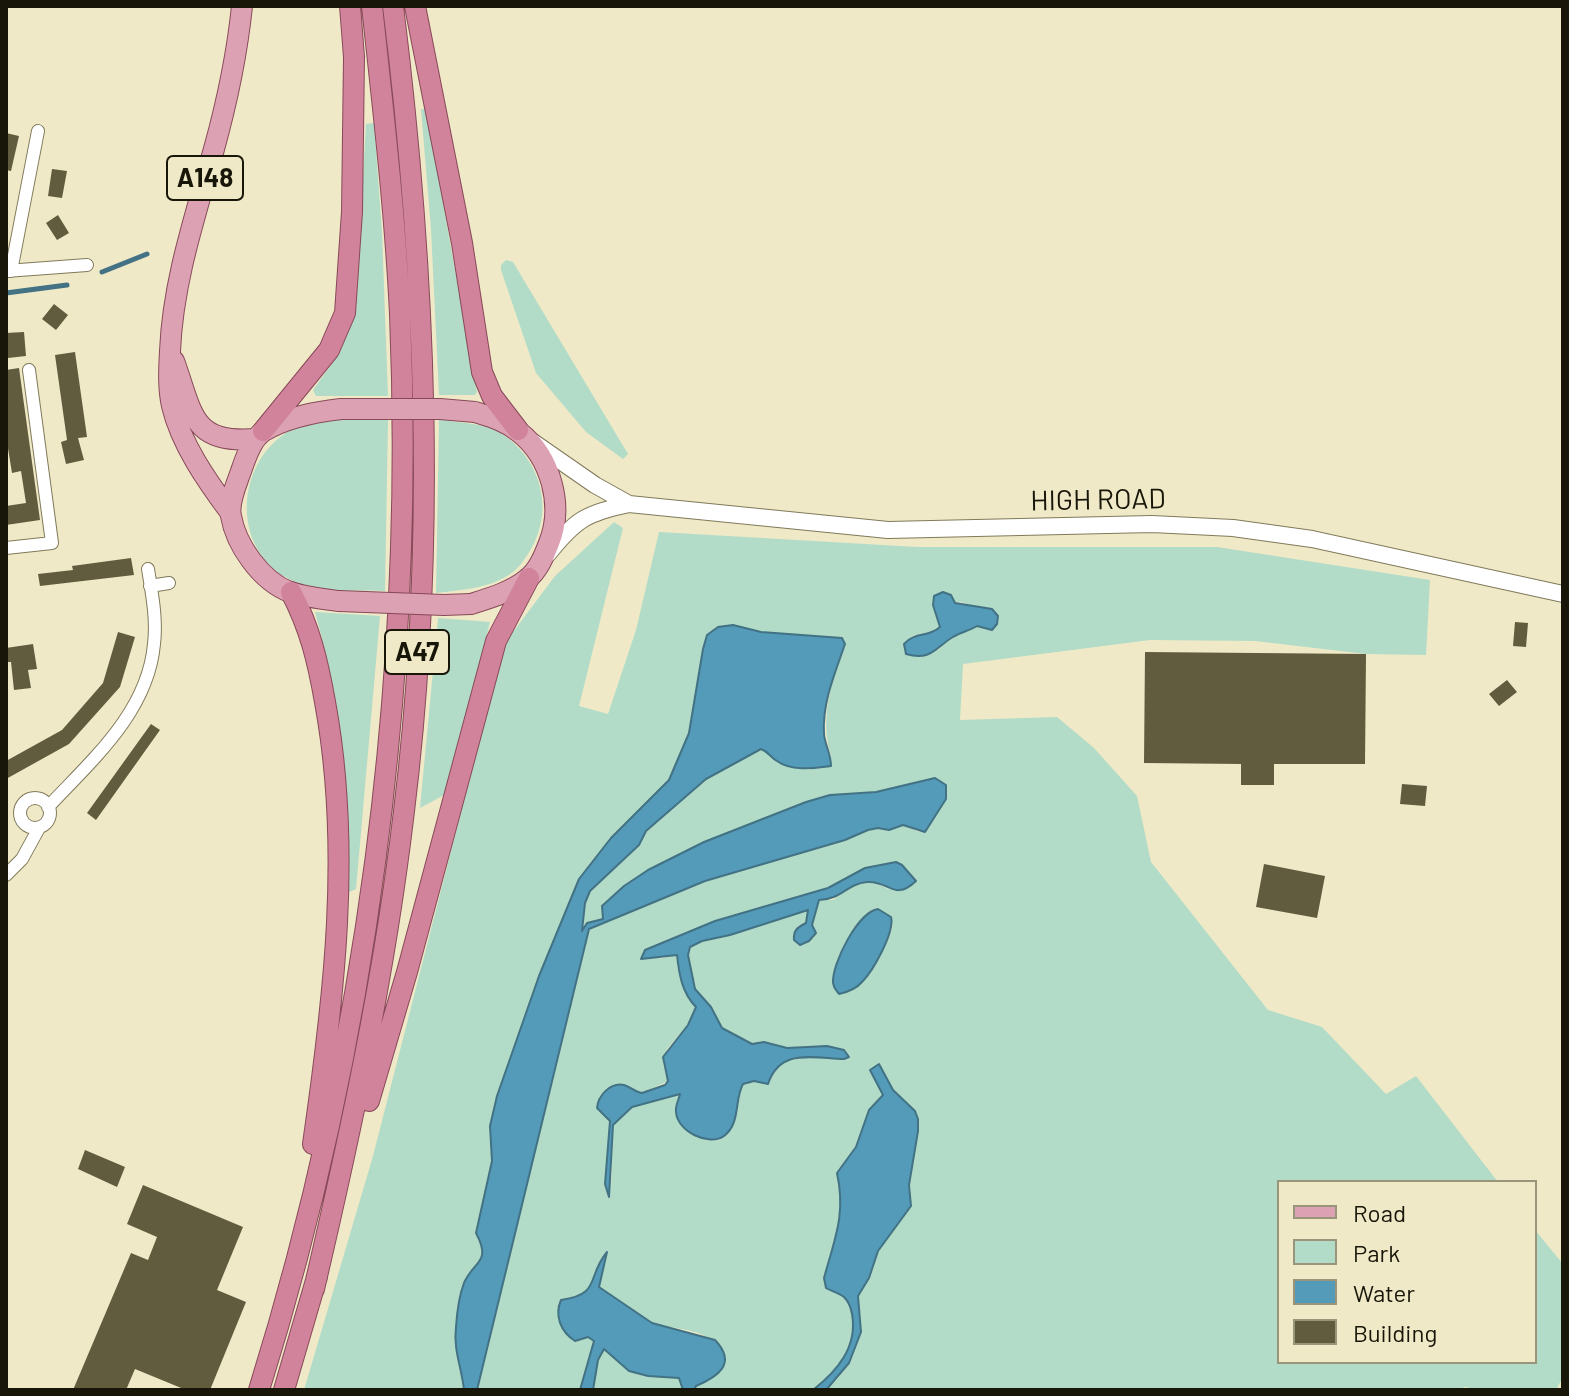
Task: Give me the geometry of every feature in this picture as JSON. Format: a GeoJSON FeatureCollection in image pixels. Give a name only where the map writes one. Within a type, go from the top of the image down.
{"type":"FeatureCollection","features":[{"type":"Feature","properties":{"kind":"highway"},"geometry":{"type":"LineString","coordinates":[[259,435],[329,350],[345,313],[352,212],[354,57],[350,6]]}},
{"type":"Feature","properties":{"kind":"highway","name":"A47"},"geometry":{"type":"LineString","coordinates":[[259,1390],[293,1283],[330,1123],[360,965],[382,802],[392,693],[400,533],[400,314],[385,122],[372,6]]}},
{"type":"Feature","properties":{"kind":"highway","name":"A47"},"geometry":{"type":"LineString","coordinates":[[314,1289],[352,1126],[383,967],[405,809],[414,703],[424,424],[410,151],[393,6]]}},
{"type":"Feature","properties":{"kind":"highway"},"geometry":{"type":"LineString","coordinates":[[415,6],[456,213],[482,372],[492,396],[522,434]]}},
{"type":"Feature","properties":{"kind":"highway","name":"A47"},"geometry":{"type":"LineString","coordinates":[[284,1390],[407,972],[496,641],[529,578]]}},
{"type":"Feature","properties":{"kind":"highway","name":"A47"},"geometry":{"type":"LineString","coordinates":[[291,592],[312,636],[319,668],[331,733],[339,847],[338,909],[323,1075],[293,1283]]}},
{"type":"Feature","properties":{"kind":"main road","name":"A148"},"geometry":{"type":"LineString","coordinates":[[170,350],[192,412],[201,427],[212,436],[226,440],[259,435],[301,415],[341,409],[440,409],[475,412],[497,418],[522,434],[548,473],[555,497],[552,535],[542,561],[529,578],[491,598],[471,604],[444,605],[339,601],[291,592],[276,585],[245,550],[230,512],[210,485],[179,426],[168,383],[172,316],[179,273],[234,64],[242,6]]}},
{"type":"Feature","properties":{"kind":"main road"},"geometry":{"type":"LineString","coordinates":[[230,512],[237,481],[259,435]]}},
{"type":"Feature","properties":{"kind":"street"},"geometry":{"type":"LineString","coordinates":[[38,131],[8,271],[87,265]]}},
{"type":"Feature","properties":{"kind":"street"},"geometry":{"type":"LineString","coordinates":[[6,548],[52,543],[29,370]]}},
{"type":"Feature","properties":{"kind":"street","name":"HIGH ROAD"},"geometry":{"type":"LineString","coordinates":[[522,434],[595,485],[637,505]]}},
{"type":"Feature","properties":{"kind":"street","name":"HIGH ROAD"},"geometry":{"type":"LineString","coordinates":[[542,561],[576,523],[595,511],[637,505],[888,530],[1152,524],[1233,528],[1312,539],[1563,594]]}},
{"type":"Feature","properties":{"kind":"street"},"geometry":{"type":"LineString","coordinates":[[48,807],[107,744],[136,705],[154,646],[155,620],[148,569]]}},
{"type":"Feature","properties":{"kind":"street"},"geometry":{"type":"LineString","coordinates":[[150,586],[169,583]]}},
{"type":"Feature","properties":{"kind":"street"},"geometry":{"type":"LineString","coordinates":[[6,807],[21,807],[32,798],[42,800],[48,807],[49,817],[39,828],[22,859],[6,875]]}},
{"type":"Feature","properties":{"kind":"street"},"geometry":{"type":"LineString","coordinates":[[21,807],[22,821],[30,827],[39,828]]}},
{"type":"Feature","properties":{"kind":"green space"},"geometry":{"type":"Polygon","coordinates":[[[421,109],[426,109],[477,392],[475,395],[439,395],[431,229],[421,109]]]}},
{"type":"Feature","properties":{"kind":"green space"},"geometry":{"type":"Polygon","coordinates":[[[374,123],[382,232],[388,396],[316,396],[313,390],[336,358],[348,333],[356,303],[366,124],[374,123]]]}},
{"type":"Feature","properties":{"kind":"green space"},"geometry":{"type":"Polygon","coordinates":[[[506,260],[513,262],[628,454],[623,459],[586,432],[536,373],[501,270],[506,260]]]}},
{"type":"Feature","properties":{"kind":"green space"},"geometry":{"type":"Polygon","coordinates":[[[439,419],[486,427],[513,443],[525,455],[539,484],[542,517],[529,553],[515,571],[482,586],[436,593],[439,419]]]}},
{"type":"Feature","properties":{"kind":"green space"},"geometry":{"type":"Polygon","coordinates":[[[338,420],[388,420],[385,591],[318,588],[282,575],[265,560],[254,542],[248,522],[247,501],[251,480],[260,460],[273,443],[301,425],[338,420]]]}},
{"type":"Feature","properties":{"kind":"green space"},"geometry":{"type":"Polygon","coordinates":[[[614,522],[623,528],[579,706],[608,714],[636,630],[659,532],[917,547],[1217,547],[1430,580],[1426,655],[1366,654],[1255,641],[1150,640],[963,664],[960,720],[1057,717],[1094,748],[1137,796],[1151,862],[1268,1010],[1322,1027],[1386,1094],[1416,1076],[1496,1180],[1277,1180],[1277,1364],[1537,1364],[1537,1232],[1563,1264],[1563,1377],[1556,1390],[1481,1390],[1464,1387],[1461,1390],[826,1390],[839,1377],[861,1322],[858,1296],[869,1278],[878,1251],[911,1206],[909,1185],[918,1119],[915,1111],[893,1090],[876,1101],[861,1138],[837,1173],[840,1214],[824,1278],[826,1288],[844,1297],[849,1305],[852,1337],[844,1357],[813,1390],[694,1390],[722,1370],[717,1346],[710,1339],[689,1330],[645,1320],[599,1287],[606,1254],[590,1286],[579,1295],[561,1300],[588,1337],[594,1340],[580,1390],[477,1390],[589,929],[655,898],[761,862],[867,831],[903,825],[919,832],[935,778],[876,792],[830,795],[704,842],[624,886],[603,919],[581,933],[590,891],[639,845],[645,831],[706,779],[761,749],[779,763],[809,770],[831,756],[827,713],[845,644],[842,639],[761,632],[733,625],[707,635],[689,733],[680,761],[669,780],[611,838],[497,1096],[490,1126],[492,1161],[476,1233],[482,1256],[464,1283],[457,1316],[455,1335],[464,1390],[304,1390],[373,1156],[504,644],[555,576],[614,522]],[[961,602],[933,605],[940,627],[935,632],[911,636],[938,650],[952,637],[977,625],[992,609],[976,608],[961,602]],[[902,865],[865,868],[828,888],[715,921],[659,959],[677,955],[684,990],[696,1007],[688,1024],[667,1049],[663,1063],[668,1081],[642,1093],[617,1085],[610,1121],[611,1188],[613,1125],[632,1107],[681,1093],[677,1102],[737,1114],[743,1084],[754,1081],[767,1084],[776,1066],[827,1046],[787,1048],[764,1042],[752,1044],[722,1028],[711,1007],[695,989],[688,955],[690,947],[809,910],[806,923],[797,927],[794,940],[800,945],[805,944],[819,900],[833,900],[851,887],[867,882],[888,889],[916,881],[902,865]],[[893,924],[851,933],[833,982],[863,981],[893,924]]]}},
{"type":"Feature","properties":{"kind":"green space"},"geometry":{"type":"Polygon","coordinates":[[[315,612],[380,616],[356,889],[347,893],[348,821],[343,751],[332,682],[315,612]]]}},
{"type":"Feature","properties":{"kind":"green space"},"geometry":{"type":"Polygon","coordinates":[[[438,618],[490,622],[446,794],[420,808],[438,618]]]}},
{"type":"Feature","properties":{"kind":"green space"},"geometry":{"type":"Polygon","coordinates":[[[604,1349],[615,1359],[648,1376],[679,1378],[683,1390],[593,1390],[598,1360],[604,1349]]]}},
{"type":"Feature","properties":{"kind":"water"},"geometry":{"type":"Polygon","coordinates":[[[943,592],[951,595],[955,603],[992,609],[998,616],[997,624],[992,630],[977,626],[927,655],[906,654],[904,644],[908,640],[940,627],[933,605],[934,596],[943,592]]]}},
{"type":"Feature","properties":{"kind":"water"},"geometry":{"type":"Polygon","coordinates":[[[733,625],[761,632],[842,638],[845,644],[830,688],[824,722],[831,766],[790,767],[761,749],[706,779],[646,831],[639,845],[590,891],[585,903],[582,931],[587,923],[603,919],[602,906],[648,870],[704,842],[806,802],[830,795],[876,792],[935,778],[946,785],[946,799],[925,832],[903,825],[889,830],[868,830],[845,840],[705,881],[589,929],[477,1390],[464,1390],[455,1335],[464,1283],[482,1256],[476,1233],[492,1161],[490,1126],[497,1096],[539,976],[579,879],[611,838],[669,780],[689,733],[707,635],[718,627],[733,625]]]}},
{"type":"Feature","properties":{"kind":"water"},"geometry":{"type":"Polygon","coordinates":[[[896,862],[916,881],[902,890],[875,882],[860,883],[834,897],[819,900],[812,925],[816,933],[800,945],[794,940],[794,934],[806,923],[808,910],[690,947],[688,955],[695,989],[711,1007],[722,1028],[752,1044],[764,1042],[787,1048],[827,1046],[844,1050],[849,1057],[789,1060],[773,1073],[768,1084],[754,1081],[743,1084],[733,1125],[718,1139],[702,1138],[682,1125],[676,1110],[680,1094],[632,1107],[613,1125],[609,1197],[605,1184],[610,1121],[597,1108],[600,1099],[614,1086],[624,1085],[642,1093],[665,1085],[668,1081],[663,1057],[688,1025],[696,1007],[684,989],[677,955],[641,959],[645,950],[715,921],[828,888],[865,868],[896,862]]]}},
{"type":"Feature","properties":{"kind":"water"},"geometry":{"type":"Polygon","coordinates":[[[878,909],[891,917],[890,932],[882,951],[860,984],[839,994],[833,983],[842,952],[862,919],[878,909]]]}},
{"type":"Feature","properties":{"kind":"water"},"geometry":{"type":"Polygon","coordinates":[[[879,1064],[893,1090],[915,1111],[918,1119],[909,1185],[911,1206],[878,1251],[869,1278],[858,1296],[861,1332],[849,1363],[826,1390],[813,1390],[844,1357],[852,1337],[849,1305],[844,1297],[826,1288],[824,1278],[840,1214],[837,1173],[856,1147],[869,1110],[883,1095],[870,1070],[879,1064]]]}},
{"type":"Feature","properties":{"kind":"water"},"geometry":{"type":"Polygon","coordinates":[[[607,1252],[599,1287],[652,1323],[715,1340],[725,1356],[725,1363],[717,1374],[694,1390],[683,1390],[679,1378],[629,1371],[604,1349],[598,1360],[593,1390],[580,1390],[594,1341],[588,1337],[575,1341],[570,1337],[560,1323],[559,1306],[561,1300],[588,1289],[607,1252]]]}},
{"type":"Feature","properties":{"kind":"building"},"geometry":{"type":"Polygon","coordinates":[[[6,133],[19,136],[11,171],[6,170],[6,133]]]}},
{"type":"Feature","properties":{"kind":"building"},"geometry":{"type":"Polygon","coordinates":[[[52,169],[67,171],[62,198],[48,196],[52,169]]]}},
{"type":"Feature","properties":{"kind":"building"},"geometry":{"type":"Polygon","coordinates":[[[58,215],[69,233],[57,240],[46,223],[58,215]]]}},
{"type":"Feature","properties":{"kind":"building"},"geometry":{"type":"Polygon","coordinates":[[[54,304],[68,315],[56,330],[42,319],[54,304]]]}},
{"type":"Feature","properties":{"kind":"building"},"geometry":{"type":"Polygon","coordinates":[[[24,332],[26,356],[8,358],[6,333],[24,332]]]}},
{"type":"Feature","properties":{"kind":"building"},"geometry":{"type":"Polygon","coordinates":[[[75,352],[87,437],[78,438],[84,460],[66,464],[61,442],[67,440],[55,355],[75,352]]]}},
{"type":"Feature","properties":{"kind":"building"},"geometry":{"type":"Polygon","coordinates":[[[19,368],[40,520],[6,525],[6,506],[26,503],[21,471],[12,473],[6,436],[6,370],[19,368]]]}},
{"type":"Feature","properties":{"kind":"building"},"geometry":{"type":"Polygon","coordinates":[[[131,558],[134,575],[40,586],[38,574],[131,558]]]}},
{"type":"Feature","properties":{"kind":"building"},"geometry":{"type":"Polygon","coordinates":[[[1515,622],[1528,623],[1526,647],[1513,646],[1515,622]]]}},
{"type":"Feature","properties":{"kind":"building"},"geometry":{"type":"Polygon","coordinates":[[[118,632],[135,637],[120,687],[69,744],[6,779],[6,761],[62,730],[103,683],[118,632]]]}},
{"type":"Feature","properties":{"kind":"building"},"geometry":{"type":"Polygon","coordinates":[[[33,644],[37,669],[28,670],[31,688],[14,690],[11,662],[6,662],[6,648],[33,644]]]}},
{"type":"Feature","properties":{"kind":"building"},"geometry":{"type":"Polygon","coordinates":[[[1145,652],[1366,654],[1365,764],[1274,764],[1274,785],[1241,785],[1241,764],[1144,763],[1145,652]]]}},
{"type":"Feature","properties":{"kind":"building"},"geometry":{"type":"Polygon","coordinates":[[[1507,680],[1517,692],[1499,706],[1489,694],[1507,680]]]}},
{"type":"Feature","properties":{"kind":"building"},"geometry":{"type":"Polygon","coordinates":[[[151,724],[160,730],[96,820],[87,813],[151,724]]]}},
{"type":"Feature","properties":{"kind":"building"},"geometry":{"type":"Polygon","coordinates":[[[1402,784],[1427,786],[1425,806],[1400,804],[1402,784]]]}},
{"type":"Feature","properties":{"kind":"building"},"geometry":{"type":"Polygon","coordinates":[[[1264,864],[1325,876],[1317,918],[1256,907],[1264,864]]]}},
{"type":"Feature","properties":{"kind":"building"},"geometry":{"type":"Polygon","coordinates":[[[85,1150],[125,1167],[117,1187],[78,1169],[85,1150]]]}},
{"type":"Feature","properties":{"kind":"building"},"geometry":{"type":"Polygon","coordinates":[[[143,1185],[243,1227],[217,1290],[246,1302],[210,1390],[186,1390],[135,1369],[126,1390],[73,1390],[131,1253],[148,1260],[157,1237],[127,1224],[143,1185]]]}},
{"type":"Feature","properties":{"kind":"waterway"},"geometry":{"type":"LineString","coordinates":[[102,272],[147,254]]}},
{"type":"Feature","properties":{"kind":"waterway"},"geometry":{"type":"LineString","coordinates":[[6,293],[67,285]]}}]}
